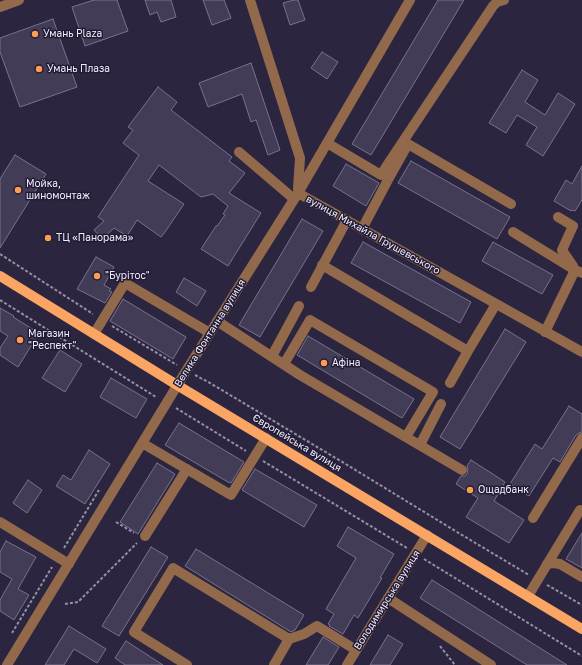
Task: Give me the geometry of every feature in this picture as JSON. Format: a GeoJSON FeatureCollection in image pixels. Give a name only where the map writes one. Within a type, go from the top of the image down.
{"type":"FeatureCollection","features":[{"type":"Feature","properties":{"kind":"main road","name":"Європейська вулиця"},"geometry":{"type":"LineString","coordinates":[[0,276],[177,385],[582,629]]}},
{"type":"Feature","properties":{"kind":"street"},"geometry":{"type":"LineString","coordinates":[[0,7],[19,0]]}},
{"type":"Feature","properties":{"kind":"street","name":"вулиця Михайла Грушевського"},"geometry":{"type":"LineString","coordinates":[[250,0],[300,158],[296,196],[347,220],[582,352]]}},
{"type":"Feature","properties":{"kind":"street","name":"Велика Фонтанна вулиця"},"geometry":{"type":"LineString","coordinates":[[7,665],[166,402],[296,196],[410,0]]}},
{"type":"Feature","properties":{"kind":"street"},"geometry":{"type":"LineString","coordinates":[[327,143],[381,175],[493,6],[497,2],[504,0]]}},
{"type":"Feature","properties":{"kind":"street"},"geometry":{"type":"LineString","coordinates":[[362,229],[408,144],[511,204]]}},
{"type":"Feature","properties":{"kind":"street"},"geometry":{"type":"LineString","coordinates":[[239,152],[296,196]]}},
{"type":"Feature","properties":{"kind":"street"},"geometry":{"type":"LineString","coordinates":[[388,164],[390,176]]}},
{"type":"Feature","properties":{"kind":"street"},"geometry":{"type":"LineString","coordinates":[[558,217],[573,226],[562,250],[579,271]]}},
{"type":"Feature","properties":{"kind":"street"},"geometry":{"type":"LineString","coordinates":[[311,287],[347,220]]}},
{"type":"Feature","properties":{"kind":"street"},"geometry":{"type":"LineString","coordinates":[[513,232],[579,271]]}},
{"type":"Feature","properties":{"kind":"street"},"geometry":{"type":"LineString","coordinates":[[322,265],[468,351]]}},
{"type":"Feature","properties":{"kind":"street"},"geometry":{"type":"LineString","coordinates":[[545,332],[579,271]]}},
{"type":"Feature","properties":{"kind":"street"},"geometry":{"type":"LineString","coordinates":[[94,334],[125,283],[210,333]]}},
{"type":"Feature","properties":{"kind":"street"},"geometry":{"type":"LineString","coordinates":[[450,383],[496,304]]}},
{"type":"Feature","properties":{"kind":"street"},"geometry":{"type":"LineString","coordinates":[[272,356],[299,306]]}},
{"type":"Feature","properties":{"kind":"street"},"geometry":{"type":"LineString","coordinates":[[284,364],[310,320],[433,392],[406,437]]}},
{"type":"Feature","properties":{"kind":"street"},"geometry":{"type":"LineString","coordinates":[[217,321],[284,364],[462,470]]}},
{"type":"Feature","properties":{"kind":"street"},"geometry":{"type":"LineString","coordinates":[[420,445],[442,404]]}},
{"type":"Feature","properties":{"kind":"street"},"geometry":{"type":"LineString","coordinates":[[142,443],[231,495],[266,438]]}},
{"type":"Feature","properties":{"kind":"street"},"geometry":{"type":"LineString","coordinates":[[533,518],[582,438]]}},
{"type":"Feature","properties":{"kind":"street"},"geometry":{"type":"LineString","coordinates":[[145,536],[187,470]]}},
{"type":"Feature","properties":{"kind":"street"},"geometry":{"type":"LineString","coordinates":[[528,596],[580,510]]}},
{"type":"Feature","properties":{"kind":"street"},"geometry":{"type":"LineString","coordinates":[[0,522],[69,564]]}},
{"type":"Feature","properties":{"kind":"street","name":"Володимирська вулиця"},"geometry":{"type":"LineString","coordinates":[[347,665],[427,535]]}},
{"type":"Feature","properties":{"kind":"street"},"geometry":{"type":"LineString","coordinates":[[547,564],[560,564],[582,577]]}},
{"type":"Feature","properties":{"kind":"street"},"geometry":{"type":"LineString","coordinates":[[187,665],[134,632],[173,568],[289,639]]}},
{"type":"Feature","properties":{"kind":"street"},"geometry":{"type":"LineString","coordinates":[[388,598],[491,665]]}},
{"type":"Feature","properties":{"kind":"street"},"geometry":{"type":"LineString","coordinates":[[274,665],[289,639],[304,634],[317,626],[356,650]]}},
{"type":"Feature","properties":{"kind":"path"},"geometry":{"type":"LineString","coordinates":[[0,254],[102,320],[582,605]]}},
{"type":"Feature","properties":{"kind":"path"},"geometry":{"type":"LineString","coordinates":[[0,300],[156,397],[582,656]]}},
{"type":"Feature","properties":{"kind":"path"},"geometry":{"type":"LineString","coordinates":[[152,404],[156,397]]}},
{"type":"Feature","properties":{"kind":"path"},"geometry":{"type":"LineString","coordinates":[[12,634],[99,490]]}},
{"type":"Feature","properties":{"kind":"path"},"geometry":{"type":"LineString","coordinates":[[116,522],[138,536],[145,536]]}},
{"type":"Feature","properties":{"kind":"path"},"geometry":{"type":"LineString","coordinates":[[65,604],[78,602],[145,536]]}},
{"type":"Feature","properties":{"kind":"building"},"geometry":{"type":"Polygon","coordinates":[[[94,0],[117,0],[128,31],[85,46],[72,7],[94,0]]]}},
{"type":"Feature","properties":{"kind":"building"},"geometry":{"type":"Polygon","coordinates":[[[145,0],[171,0],[176,17],[161,22],[157,12],[150,15],[145,0]]]}},
{"type":"Feature","properties":{"kind":"building"},"geometry":{"type":"Polygon","coordinates":[[[203,0],[224,0],[231,18],[212,25],[203,0]]]}},
{"type":"Feature","properties":{"kind":"building"},"geometry":{"type":"Polygon","coordinates":[[[298,0],[305,20],[290,25],[283,3],[298,0]]]}},
{"type":"Feature","properties":{"kind":"building"},"geometry":{"type":"Polygon","coordinates":[[[438,0],[464,0],[371,155],[352,144],[438,0]]]}},
{"type":"Feature","properties":{"kind":"building","name":"Умань Плаза"},"geometry":{"type":"Polygon","coordinates":[[[53,19],[77,87],[20,107],[0,52],[0,38],[53,19]]]}},
{"type":"Feature","properties":{"kind":"building"},"geometry":{"type":"Polygon","coordinates":[[[322,52],[338,62],[327,79],[311,68],[322,52]]]}},
{"type":"Feature","properties":{"kind":"building"},"geometry":{"type":"Polygon","coordinates":[[[251,63],[280,150],[268,155],[256,120],[251,122],[242,94],[208,107],[199,83],[251,63]]]}},
{"type":"Feature","properties":{"kind":"building"},"geometry":{"type":"Polygon","coordinates":[[[522,70],[538,80],[525,102],[545,115],[558,93],[575,104],[543,156],[526,145],[537,127],[517,115],[506,133],[489,123],[522,70]]]}},
{"type":"Feature","properties":{"kind":"building"},"geometry":{"type":"Polygon","coordinates":[[[158,87],[177,102],[171,110],[232,157],[229,161],[245,173],[229,193],[261,213],[228,266],[201,249],[225,215],[223,214],[228,206],[213,194],[201,197],[159,165],[148,181],[184,204],[161,237],[137,220],[127,236],[114,228],[102,239],[94,230],[104,221],[98,217],[139,155],[123,143],[133,130],[128,127],[158,87]]]}},
{"type":"Feature","properties":{"kind":"building","name":"Мойка, шиномонтаж"},"geometry":{"type":"Polygon","coordinates":[[[15,155],[46,174],[0,248],[0,179],[15,155]]]}},
{"type":"Feature","properties":{"kind":"building"},"geometry":{"type":"Polygon","coordinates":[[[411,161],[510,217],[497,239],[398,183],[411,161]]]}},
{"type":"Feature","properties":{"kind":"building"},"geometry":{"type":"Polygon","coordinates":[[[346,164],[379,183],[366,206],[333,186],[346,164]]]}},
{"type":"Feature","properties":{"kind":"building"},"geometry":{"type":"Polygon","coordinates":[[[582,166],[582,200],[575,211],[571,211],[554,201],[566,180],[572,184],[582,166]]]}},
{"type":"Feature","properties":{"kind":"building"},"geometry":{"type":"Polygon","coordinates":[[[302,219],[323,231],[260,337],[239,325],[302,219]]]}},
{"type":"Feature","properties":{"kind":"building"},"geometry":{"type":"Polygon","coordinates":[[[363,242],[471,302],[460,323],[351,263],[363,242]]]}},
{"type":"Feature","properties":{"kind":"building"},"geometry":{"type":"Polygon","coordinates":[[[493,242],[553,275],[542,294],[482,261],[493,242]]]}},
{"type":"Feature","properties":{"kind":"building","name":"\"Бурітос\""},"geometry":{"type":"Polygon","coordinates":[[[96,257],[114,267],[104,285],[111,289],[109,291],[112,292],[105,303],[77,289],[96,257]]]}},
{"type":"Feature","properties":{"kind":"building"},"geometry":{"type":"Polygon","coordinates":[[[184,278],[206,291],[197,306],[176,292],[184,278]]]}},
{"type":"Feature","properties":{"kind":"building"},"geometry":{"type":"Polygon","coordinates":[[[123,299],[186,337],[173,359],[110,321],[123,299]]]}},
{"type":"Feature","properties":{"kind":"building","name":"Магазин \"Респект\""},"geometry":{"type":"Polygon","coordinates":[[[0,308],[39,333],[18,367],[0,355],[0,348],[8,336],[0,331],[0,308]]]}},
{"type":"Feature","properties":{"kind":"building"},"geometry":{"type":"Polygon","coordinates":[[[505,329],[526,342],[460,449],[440,437],[505,329]]]}},
{"type":"Feature","properties":{"kind":"building"},"geometry":{"type":"Polygon","coordinates":[[[308,336],[414,399],[402,418],[297,355],[308,336]]]}},
{"type":"Feature","properties":{"kind":"building"},"geometry":{"type":"Polygon","coordinates":[[[60,350],[82,364],[65,392],[42,378],[60,350]]]}},
{"type":"Feature","properties":{"kind":"building"},"geometry":{"type":"Polygon","coordinates":[[[111,378],[147,399],[136,418],[100,397],[111,378]]]}},
{"type":"Feature","properties":{"kind":"building"},"geometry":{"type":"Polygon","coordinates":[[[569,406],[582,414],[582,432],[576,435],[560,462],[553,458],[529,496],[510,484],[535,444],[542,449],[569,406]]]}},
{"type":"Feature","properties":{"kind":"building"},"geometry":{"type":"Polygon","coordinates":[[[179,423],[244,462],[231,483],[165,445],[179,423]]]}},
{"type":"Feature","properties":{"kind":"building"},"geometry":{"type":"Polygon","coordinates":[[[89,450],[110,464],[85,504],[56,486],[63,475],[71,480],[89,450]]]}},
{"type":"Feature","properties":{"kind":"building"},"geometry":{"type":"Polygon","coordinates":[[[471,460],[505,482],[494,501],[524,520],[509,543],[466,517],[478,498],[456,484],[461,476],[465,476],[467,474],[467,466],[471,460]]]}},
{"type":"Feature","properties":{"kind":"building"},"geometry":{"type":"Polygon","coordinates":[[[157,463],[175,474],[138,534],[120,522],[157,463]]]}},
{"type":"Feature","properties":{"kind":"building"},"geometry":{"type":"Polygon","coordinates":[[[255,469],[317,505],[304,527],[242,490],[255,469]]]}},
{"type":"Feature","properties":{"kind":"building"},"geometry":{"type":"Polygon","coordinates":[[[28,480],[42,490],[27,513],[13,503],[28,480]]]}},
{"type":"Feature","properties":{"kind":"building"},"geometry":{"type":"Polygon","coordinates":[[[348,527],[394,554],[380,578],[382,578],[358,618],[354,615],[343,634],[329,626],[330,625],[328,624],[334,614],[326,609],[356,558],[337,546],[348,527]]]}},
{"type":"Feature","properties":{"kind":"building"},"geometry":{"type":"Polygon","coordinates":[[[582,533],[582,568],[566,559],[582,533]]]}},
{"type":"Feature","properties":{"kind":"building"},"geometry":{"type":"Polygon","coordinates":[[[6,541],[36,557],[18,589],[29,595],[14,620],[0,611],[0,600],[12,579],[0,572],[0,552],[6,541]]]}},
{"type":"Feature","properties":{"kind":"building"},"geometry":{"type":"Polygon","coordinates":[[[151,547],[168,557],[119,636],[102,626],[151,547]]]}},
{"type":"Feature","properties":{"kind":"building"},"geometry":{"type":"Polygon","coordinates":[[[196,549],[304,615],[295,630],[291,632],[185,566],[196,549]]]}},
{"type":"Feature","properties":{"kind":"building"},"geometry":{"type":"Polygon","coordinates":[[[432,580],[567,665],[527,665],[420,598],[432,580]]]}},
{"type":"Feature","properties":{"kind":"building"},"geometry":{"type":"Polygon","coordinates":[[[69,626],[106,649],[97,663],[74,649],[64,665],[45,665],[69,626]]]}},
{"type":"Feature","properties":{"kind":"building"},"geometry":{"type":"Polygon","coordinates":[[[388,635],[403,644],[390,665],[370,665],[388,635]]]}},
{"type":"Feature","properties":{"kind":"building"},"geometry":{"type":"Polygon","coordinates":[[[323,637],[339,647],[328,665],[306,665],[323,637]]]}},
{"type":"Feature","properties":{"kind":"building"},"geometry":{"type":"Polygon","coordinates":[[[126,641],[163,665],[125,665],[115,658],[126,641]]]}},
{"type":"Feature","properties":{"kind":"place","name":"Умань Plaza"},"geometry":{"type":"Point","coordinates":[35,34]}},
{"type":"Feature","properties":{"kind":"place","name":"Умань Плаза"},"geometry":{"type":"Point","coordinates":[39,69]}},
{"type":"Feature","properties":{"kind":"place","name":"Мойка, шиномонтаж"},"geometry":{"type":"Point","coordinates":[18,190]}},
{"type":"Feature","properties":{"kind":"place","name":"ТЦ «Панорама»"},"geometry":{"type":"Point","coordinates":[48,238]}},
{"type":"Feature","properties":{"kind":"place","name":"\"Бурітос\""},"geometry":{"type":"Point","coordinates":[97,276]}},
{"type":"Feature","properties":{"kind":"place","name":"Магазин \"Респект\""},"geometry":{"type":"Point","coordinates":[20,340]}},
{"type":"Feature","properties":{"kind":"place","name":"Афіна"},"geometry":{"type":"Point","coordinates":[324,363]}},
{"type":"Feature","properties":{"kind":"place","name":"Ощадбанк"},"geometry":{"type":"Point","coordinates":[470,490]}}]}
